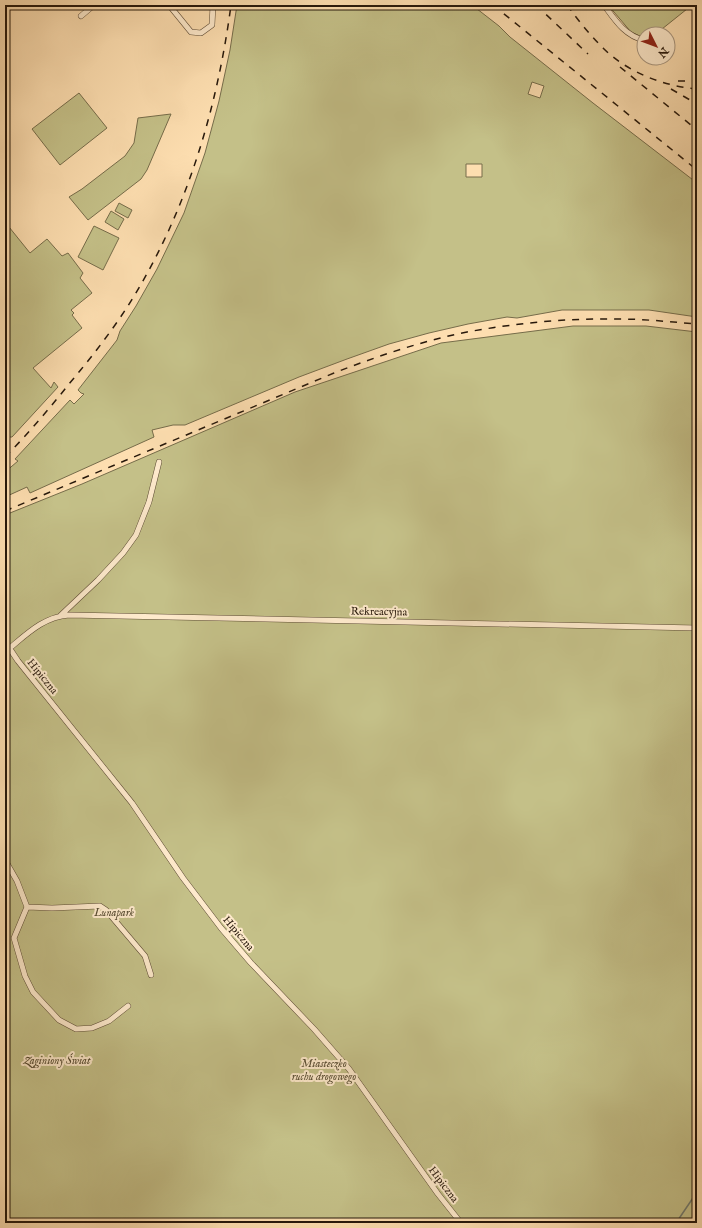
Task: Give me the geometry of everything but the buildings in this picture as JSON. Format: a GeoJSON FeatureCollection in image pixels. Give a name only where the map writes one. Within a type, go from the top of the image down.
{"type":"FeatureCollection","features":[{"type":"Feature","properties":{"kind":"street"},"geometry":{"type":"LineString","coordinates":[[81,16],[94,5]]}},
{"type":"Feature","properties":{"kind":"street"},"geometry":{"type":"LineString","coordinates":[[169,5],[191,32],[201,33],[212,26],[213,5]]}},
{"type":"Feature","properties":{"kind":"street"},"geometry":{"type":"LineString","coordinates":[[604,5],[622,28],[636,37]]}},
{"type":"Feature","properties":{"kind":"street","name":"Rekreacyjna"},"geometry":{"type":"LineString","coordinates":[[60,616],[98,580],[123,553],[136,535],[149,502],[159,462]]}},
{"type":"Feature","properties":{"kind":"street","name":"Rekreacyjna"},"geometry":{"type":"LineString","coordinates":[[7,650],[41,623],[60,616],[697,628]]}},
{"type":"Feature","properties":{"kind":"street","name":"Hipiczna"},"geometry":{"type":"LineString","coordinates":[[7,650],[18,661],[132,803],[183,878],[217,923],[251,963],[310,1025],[349,1069],[438,1194],[461,1223]]}},
{"type":"Feature","properties":{"kind":"street"},"geometry":{"type":"LineString","coordinates":[[5,860],[17,881],[27,907],[14,938],[25,976],[33,992],[59,1020],[76,1029],[92,1028],[109,1021],[128,1006]]}},
{"type":"Feature","properties":{"kind":"street"},"geometry":{"type":"LineString","coordinates":[[27,907],[52,908],[100,906],[106,910],[145,956],[151,975]]}},
{"type":"Feature","properties":{"kind":"green space"},"geometry":{"type":"Polygon","coordinates":[[[237,5],[472,5],[593,103],[697,183],[697,317],[649,310],[562,310],[517,318],[507,317],[429,333],[389,344],[299,377],[185,425],[173,425],[152,430],[154,437],[30,493],[27,487],[5,497],[5,472],[18,461],[15,459],[70,400],[74,404],[84,394],[78,390],[117,340],[120,331],[157,269],[184,213],[205,153],[219,101],[230,50],[237,5]],[[532,82],[528,94],[540,98],[544,86],[532,82]],[[466,164],[466,177],[482,177],[482,164],[466,164]]]}},
{"type":"Feature","properties":{"kind":"green space"},"geometry":{"type":"Polygon","coordinates":[[[608,5],[692,5],[666,26],[636,26],[636,34],[631,32],[608,5]]]}},
{"type":"Feature","properties":{"kind":"green space"},"geometry":{"type":"Polygon","coordinates":[[[79,93],[107,128],[60,165],[32,129],[79,93]]]}},
{"type":"Feature","properties":{"kind":"green space"},"geometry":{"type":"Polygon","coordinates":[[[171,114],[147,170],[141,179],[88,220],[69,197],[82,189],[125,156],[134,143],[138,118],[171,114]]]}},
{"type":"Feature","properties":{"kind":"green space"},"geometry":{"type":"Polygon","coordinates":[[[119,203],[132,210],[128,218],[115,211],[119,203]]]}},
{"type":"Feature","properties":{"kind":"green space"},"geometry":{"type":"Polygon","coordinates":[[[111,211],[124,219],[118,230],[105,222],[111,211]]]}},
{"type":"Feature","properties":{"kind":"green space"},"geometry":{"type":"Polygon","coordinates":[[[5,222],[30,253],[47,239],[62,256],[68,253],[83,273],[80,278],[92,293],[71,310],[74,313],[72,315],[82,328],[33,368],[51,388],[54,382],[58,387],[12,437],[5,440],[5,222]]]}},
{"type":"Feature","properties":{"kind":"green space"},"geometry":{"type":"Polygon","coordinates":[[[94,226],[119,238],[103,270],[78,257],[94,226]]]}},
{"type":"Feature","properties":{"kind":"green space"},"geometry":{"type":"Polygon","coordinates":[[[573,326],[646,326],[697,332],[697,1223],[5,1223],[5,515],[82,484],[295,392],[441,343],[573,326]]]}},
{"type":"Feature","properties":{"kind":"waterway"},"geometry":{"type":"LineString","coordinates":[[676,1223],[697,1192]]}},
{"type":"Feature","properties":{"kind":"railway"},"geometry":{"type":"LineString","coordinates":[[5,457],[46,412],[107,336],[140,286],[158,253],[187,185],[210,114],[231,5]]}},
{"type":"Feature","properties":{"kind":"railway"},"geometry":{"type":"LineString","coordinates":[[493,5],[697,170]]}},
{"type":"Feature","properties":{"kind":"railway"},"geometry":{"type":"LineString","coordinates":[[536,5],[588,54]]}},
{"type":"Feature","properties":{"kind":"railway"},"geometry":{"type":"LineString","coordinates":[[567,5],[598,43],[623,64],[634,71],[659,81],[671,85],[697,89]]}},
{"type":"Feature","properties":{"kind":"railway"},"geometry":{"type":"LineString","coordinates":[[620,67],[697,130]]}},
{"type":"Feature","properties":{"kind":"railway"},"geometry":{"type":"LineString","coordinates":[[678,81],[697,81]]}},
{"type":"Feature","properties":{"kind":"railway"},"geometry":{"type":"LineString","coordinates":[[671,89],[697,104]]}},
{"type":"Feature","properties":{"kind":"railway"},"geometry":{"type":"LineString","coordinates":[[5,511],[334,373],[417,344],[467,332],[561,320],[628,319],[697,324]]}},
{"type":"Feature","properties":{"kind":"park label","name":"Lunapark"},"geometry":{"type":"Point","coordinates":[114,912]}},
{"type":"Feature","properties":{"kind":"park label","name":"Zaginiony Świat"},"geometry":{"type":"Point","coordinates":[57,1060]}},
{"type":"Feature","properties":{"kind":"park label","name":"Miasteczko ruchu drogowego"},"geometry":{"type":"Point","coordinates":[324,1069]}}]}
